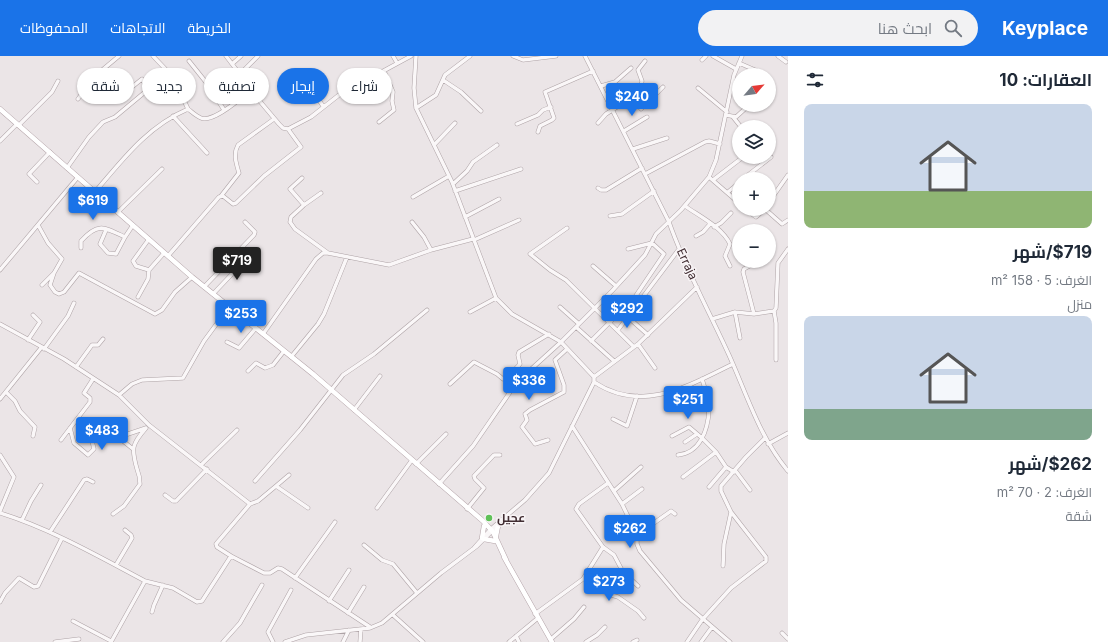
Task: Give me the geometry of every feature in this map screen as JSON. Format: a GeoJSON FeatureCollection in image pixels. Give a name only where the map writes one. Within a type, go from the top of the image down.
{"type":"FeatureCollection","features":[{"type":"Feature","properties":{"kind":"main road"},"geometry":{"type":"LineString","coordinates":[[0,108],[192,277],[291,356],[467,508],[489,529],[552,641]]}},
{"type":"Feature","properties":{"kind":"main road"},"geometry":{"type":"LineString","coordinates":[[496,525],[496,540],[483,539],[489,529],[496,525]]}},
{"type":"Feature","properties":{"kind":"street"},"geometry":{"type":"LineString","coordinates":[[105,68],[119,56]]}},
{"type":"Feature","properties":{"kind":"street"},"geometry":{"type":"LineString","coordinates":[[153,56],[173,77],[188,109],[202,118],[205,119],[224,110],[232,104]]}},
{"type":"Feature","properties":{"kind":"street"},"geometry":{"type":"LineString","coordinates":[[156,59],[160,56]]}},
{"type":"Feature","properties":{"kind":"street"},"geometry":{"type":"LineString","coordinates":[[226,56],[235,68]]}},
{"type":"Feature","properties":{"kind":"street"},"geometry":{"type":"LineString","coordinates":[[232,64],[241,56]]}},
{"type":"Feature","properties":{"kind":"street"},"geometry":{"type":"LineString","coordinates":[[246,68],[258,56]]}},
{"type":"Feature","properties":{"kind":"street"},"geometry":{"type":"LineString","coordinates":[[393,56],[397,63]]}},
{"type":"Feature","properties":{"kind":"street"},"geometry":{"type":"LineString","coordinates":[[388,68],[411,56]]}},
{"type":"Feature","properties":{"kind":"street"},"geometry":{"type":"LineString","coordinates":[[285,642],[306,635],[370,628],[382,623],[474,548],[483,539],[489,529],[496,525],[525,500],[549,473],[594,382],[594,377],[561,342],[512,314],[496,298],[449,176],[416,108],[414,88],[416,56]]}},
{"type":"Feature","properties":{"kind":"street"},"geometry":{"type":"LineString","coordinates":[[416,108],[436,95],[448,72],[470,56]]}},
{"type":"Feature","properties":{"kind":"street"},"geometry":{"type":"LineString","coordinates":[[513,56],[523,60],[556,56]]}},
{"type":"Feature","properties":{"kind":"street","name":"Erraja"},"geometry":{"type":"LineString","coordinates":[[585,56],[669,222],[679,249],[733,364],[765,438],[788,471]]}},
{"type":"Feature","properties":{"kind":"street"},"geometry":{"type":"LineString","coordinates":[[702,60],[706,56]]}},
{"type":"Feature","properties":{"kind":"street"},"geometry":{"type":"LineString","coordinates":[[713,56],[734,68]]}},
{"type":"Feature","properties":{"kind":"street"},"geometry":{"type":"LineString","coordinates":[[736,68],[742,56]]}},
{"type":"Feature","properties":{"kind":"street"},"geometry":{"type":"LineString","coordinates":[[778,56],[786,62]]}},
{"type":"Feature","properties":{"kind":"street"},"geometry":{"type":"LineString","coordinates":[[189,61],[209,86],[224,110]]}},
{"type":"Feature","properties":{"kind":"street"},"geometry":{"type":"LineString","coordinates":[[598,124],[613,110],[632,98],[642,89],[642,79],[638,70],[645,61]]}},
{"type":"Feature","properties":{"kind":"street"},"geometry":{"type":"LineString","coordinates":[[738,63],[750,68]]}},
{"type":"Feature","properties":{"kind":"street"},"geometry":{"type":"LineString","coordinates":[[600,86],[615,82],[632,68]]}},
{"type":"Feature","properties":{"kind":"street"},"geometry":{"type":"LineString","coordinates":[[538,132],[540,126],[554,119],[545,92],[593,70]]}},
{"type":"Feature","properties":{"kind":"street"},"geometry":{"type":"LineString","coordinates":[[134,85],[142,79],[147,87],[145,92],[134,101]]}},
{"type":"Feature","properties":{"kind":"street"},"geometry":{"type":"LineString","coordinates":[[443,80],[461,92],[481,111]]}},
{"type":"Feature","properties":{"kind":"street"},"geometry":{"type":"LineString","coordinates":[[0,141],[52,92],[58,81]]}},
{"type":"Feature","properties":{"kind":"street"},"geometry":{"type":"LineString","coordinates":[[632,98],[641,109],[663,87]]}},
{"type":"Feature","properties":{"kind":"street"},"geometry":{"type":"LineString","coordinates":[[698,88],[735,120]]}},
{"type":"Feature","properties":{"kind":"street"},"geometry":{"type":"LineString","coordinates":[[439,484],[473,446],[517,382],[561,342],[645,255],[656,234],[685,206],[708,177],[716,160],[732,89]]}},
{"type":"Feature","properties":{"kind":"street"},"geometry":{"type":"LineString","coordinates":[[379,122],[394,110],[392,90]]}},
{"type":"Feature","properties":{"kind":"street"},"geometry":{"type":"LineString","coordinates":[[288,129],[311,117],[337,96]]}},
{"type":"Feature","properties":{"kind":"street"},"geometry":{"type":"LineString","coordinates":[[67,168],[95,130],[103,122],[115,117],[131,104]]}},
{"type":"Feature","properties":{"kind":"street"},"geometry":{"type":"LineString","coordinates":[[221,196],[233,204],[236,203],[264,176],[301,147],[288,129],[283,128],[262,104]]}},
{"type":"Feature","properties":{"kind":"street"},"geometry":{"type":"LineString","coordinates":[[517,124],[538,115],[543,110],[551,107]]}},
{"type":"Feature","properties":{"kind":"street"},"geometry":{"type":"LineString","coordinates":[[95,192],[131,149],[162,122],[188,109]]}},
{"type":"Feature","properties":{"kind":"street"},"geometry":{"type":"LineString","coordinates":[[733,117],[740,115],[743,112]]}},
{"type":"Feature","properties":{"kind":"street"},"geometry":{"type":"LineString","coordinates":[[173,116],[207,153]]}},
{"type":"Feature","properties":{"kind":"street"},"geometry":{"type":"LineString","coordinates":[[624,131],[647,117]]}},
{"type":"Feature","properties":{"kind":"street"},"geometry":{"type":"LineString","coordinates":[[138,297],[148,279],[149,270],[221,196],[239,173],[235,160],[238,145],[274,119]]}},
{"type":"Feature","properties":{"kind":"street"},"geometry":{"type":"LineString","coordinates":[[434,145],[455,123]]}},
{"type":"Feature","properties":{"kind":"street"},"geometry":{"type":"LineString","coordinates":[[633,149],[667,138]]}},
{"type":"Feature","properties":{"kind":"street"},"geometry":{"type":"LineString","coordinates":[[645,174],[705,142],[709,141],[720,144]]}},
{"type":"Feature","properties":{"kind":"street"},"geometry":{"type":"LineString","coordinates":[[452,184],[467,171],[473,162],[497,145]]}},
{"type":"Feature","properties":{"kind":"street"},"geometry":{"type":"LineString","coordinates":[[37,182],[29,174],[50,152]]}},
{"type":"Feature","properties":{"kind":"street"},"geometry":{"type":"LineString","coordinates":[[713,180],[734,164]]}},
{"type":"Feature","properties":{"kind":"street"},"geometry":{"type":"LineString","coordinates":[[752,172],[762,164]]}},
{"type":"Feature","properties":{"kind":"street"},"geometry":{"type":"LineString","coordinates":[[598,188],[601,190],[606,190],[642,168]]}},
{"type":"Feature","properties":{"kind":"street"},"geometry":{"type":"LineString","coordinates":[[118,212],[162,169]]}},
{"type":"Feature","properties":{"kind":"street"},"geometry":{"type":"LineString","coordinates":[[455,191],[521,169]]}},
{"type":"Feature","properties":{"kind":"street"},"geometry":{"type":"LineString","coordinates":[[776,192],[788,175]]}},
{"type":"Feature","properties":{"kind":"street"},"geometry":{"type":"LineString","coordinates":[[413,197],[449,176]]}},
{"type":"Feature","properties":{"kind":"street"},"geometry":{"type":"LineString","coordinates":[[0,270],[2,265],[78,177]]}},
{"type":"Feature","properties":{"kind":"street"},"geometry":{"type":"LineString","coordinates":[[708,177],[732,196]]}},
{"type":"Feature","properties":{"kind":"street"},"geometry":{"type":"LineString","coordinates":[[302,178],[290,189],[304,205]]}},
{"type":"Feature","properties":{"kind":"street"},"geometry":{"type":"LineString","coordinates":[[728,192],[732,189]]}},
{"type":"Feature","properties":{"kind":"street"},"geometry":{"type":"LineString","coordinates":[[610,216],[622,214],[654,192]]}},
{"type":"Feature","properties":{"kind":"street"},"geometry":{"type":"LineString","coordinates":[[321,193],[304,205],[291,217],[290,222],[295,229],[328,252],[389,265],[431,250],[473,239],[519,220]]}},
{"type":"Feature","properties":{"kind":"street"},"geometry":{"type":"LineString","coordinates":[[465,217],[499,199]]}},
{"type":"Feature","properties":{"kind":"street"},"geometry":{"type":"LineString","coordinates":[[685,206],[725,236],[730,244],[728,251],[725,253],[730,266]]}},
{"type":"Feature","properties":{"kind":"street"},"geometry":{"type":"LineString","coordinates":[[696,236],[712,226],[721,223],[731,213]]}},
{"type":"Feature","properties":{"kind":"street"},"geometry":{"type":"LineString","coordinates":[[773,216],[782,224],[788,220]]}},
{"type":"Feature","properties":{"kind":"street"},"geometry":{"type":"LineString","coordinates":[[204,287],[254,234],[255,232],[245,222]]}},
{"type":"Feature","properties":{"kind":"street"},"geometry":{"type":"LineString","coordinates":[[412,222],[424,237],[431,250]]}},
{"type":"Feature","properties":{"kind":"street"},"geometry":{"type":"LineString","coordinates":[[38,225],[46,240],[62,258],[54,273],[50,285],[55,292],[59,294],[64,292],[79,273],[155,314],[162,310],[175,292],[192,277]]}},
{"type":"Feature","properties":{"kind":"street"},"geometry":{"type":"LineString","coordinates":[[106,230],[100,244],[108,253],[116,254],[133,225]]}},
{"type":"Feature","properties":{"kind":"street"},"geometry":{"type":"LineString","coordinates":[[80,248],[81,241],[95,228],[106,230],[125,237]]}},
{"type":"Feature","properties":{"kind":"street"},"geometry":{"type":"LineString","coordinates":[[567,228],[530,254],[550,270],[566,280],[634,347]]}},
{"type":"Feature","properties":{"kind":"street"},"geometry":{"type":"LineString","coordinates":[[149,239],[132,261],[136,266],[149,270]]}},
{"type":"Feature","properties":{"kind":"street"},"geometry":{"type":"LineString","coordinates":[[628,250],[652,243]]}},
{"type":"Feature","properties":{"kind":"street"},"geometry":{"type":"LineString","coordinates":[[591,341],[634,297],[664,255],[664,253],[652,243]]}},
{"type":"Feature","properties":{"kind":"street"},"geometry":{"type":"LineString","coordinates":[[618,330],[629,318],[679,249]]}},
{"type":"Feature","properties":{"kind":"street"},"geometry":{"type":"LineString","coordinates":[[776,360],[776,323],[774,311],[776,308],[778,263],[788,249]]}},
{"type":"Feature","properties":{"kind":"street"},"geometry":{"type":"LineString","coordinates":[[263,334],[316,259],[328,252]]}},
{"type":"Feature","properties":{"kind":"street"},"geometry":{"type":"LineString","coordinates":[[213,294],[249,256]]}},
{"type":"Feature","properties":{"kind":"street"},"geometry":{"type":"LineString","coordinates":[[291,356],[319,323],[347,257]]}},
{"type":"Feature","properties":{"kind":"street"},"geometry":{"type":"LineString","coordinates":[[593,266],[616,286]]}},
{"type":"Feature","properties":{"kind":"street"},"geometry":{"type":"LineString","coordinates":[[746,268],[743,272],[754,314]]}},
{"type":"Feature","properties":{"kind":"street"},"geometry":{"type":"LineString","coordinates":[[42,286],[54,273]]}},
{"type":"Feature","properties":{"kind":"street"},"geometry":{"type":"LineString","coordinates":[[594,377],[638,344],[697,287]]}},
{"type":"Feature","properties":{"kind":"street"},"geometry":{"type":"LineString","coordinates":[[634,297],[641,302]]}},
{"type":"Feature","properties":{"kind":"street"},"geometry":{"type":"LineString","coordinates":[[470,312],[496,298]]}},
{"type":"Feature","properties":{"kind":"street"},"geometry":{"type":"LineString","coordinates":[[0,399],[66,319],[74,303]]}},
{"type":"Feature","properties":{"kind":"street"},"geometry":{"type":"LineString","coordinates":[[119,395],[132,384],[142,380],[183,378],[204,341],[229,307]]}},
{"type":"Feature","properties":{"kind":"street"},"geometry":{"type":"LineString","coordinates":[[560,307],[591,341],[614,361]]}},
{"type":"Feature","properties":{"kind":"street"},"geometry":{"type":"LineString","coordinates":[[255,481],[300,430],[330,390],[346,372],[374,354],[428,310]]}},
{"type":"Feature","properties":{"kind":"street"},"geometry":{"type":"LineString","coordinates":[[712,319],[735,312],[754,314],[774,311]]}},
{"type":"Feature","properties":{"kind":"street"},"geometry":{"type":"LineString","coordinates":[[735,312],[740,338]]}},
{"type":"Feature","properties":{"kind":"street"},"geometry":{"type":"LineString","coordinates":[[28,340],[40,322],[33,315]]}},
{"type":"Feature","properties":{"kind":"street"},"geometry":{"type":"LineString","coordinates":[[629,318],[648,335]]}},
{"type":"Feature","properties":{"kind":"street"},"geometry":{"type":"LineString","coordinates":[[0,324],[76,367],[119,395],[149,425],[250,504]]}},
{"type":"Feature","properties":{"kind":"street"},"geometry":{"type":"LineString","coordinates":[[227,342],[240,348],[256,328]]}},
{"type":"Feature","properties":{"kind":"street"},"geometry":{"type":"LineString","coordinates":[[450,384],[472,362],[494,372],[502,379],[506,379],[520,364],[519,352],[549,334]]}},
{"type":"Feature","properties":{"kind":"street"},"geometry":{"type":"LineString","coordinates":[[76,367],[92,345],[98,345],[103,339]]}},
{"type":"Feature","properties":{"kind":"street"},"geometry":{"type":"LineString","coordinates":[[638,344],[655,368]]}},
{"type":"Feature","properties":{"kind":"street"},"geometry":{"type":"LineString","coordinates":[[548,440],[535,444],[522,427],[527,420],[525,414],[564,392],[564,385],[555,360],[567,349]]}},
{"type":"Feature","properties":{"kind":"street"},"geometry":{"type":"LineString","coordinates":[[248,371],[256,362],[265,368],[271,366],[284,351]]}},
{"type":"Feature","properties":{"kind":"street"},"geometry":{"type":"LineString","coordinates":[[594,382],[613,393],[637,396],[668,394],[733,364]]}},
{"type":"Feature","properties":{"kind":"street"},"geometry":{"type":"LineString","coordinates":[[354,410],[380,376]]}},
{"type":"Feature","properties":{"kind":"street"},"geometry":{"type":"LineString","coordinates":[[61,440],[90,402],[90,398],[84,393],[93,378]]}},
{"type":"Feature","properties":{"kind":"street"},"geometry":{"type":"LineString","coordinates":[[678,454],[688,453],[698,445],[702,438],[709,411],[702,379]]}},
{"type":"Feature","properties":{"kind":"street"},"geometry":{"type":"LineString","coordinates":[[6,392],[15,401],[20,411],[35,427],[33,436]]}},
{"type":"Feature","properties":{"kind":"street"},"geometry":{"type":"LineString","coordinates":[[613,419],[627,426],[637,396]]}},
{"type":"Feature","properties":{"kind":"street"},"geometry":{"type":"LineString","coordinates":[[113,514],[124,506],[140,484],[133,449],[135,440],[149,425]]}},
{"type":"Feature","properties":{"kind":"street"},"geometry":{"type":"LineString","coordinates":[[572,426],[622,504],[637,535],[637,544],[640,551],[681,600],[702,620],[730,642]]}},
{"type":"Feature","properties":{"kind":"street"},"geometry":{"type":"LineString","coordinates":[[70,428],[74,443],[88,455],[94,449],[92,441],[101,427],[104,427],[133,449]]}},
{"type":"Feature","properties":{"kind":"street"},"geometry":{"type":"LineString","coordinates":[[118,437],[146,428]]}},
{"type":"Feature","properties":{"kind":"street"},"geometry":{"type":"LineString","coordinates":[[672,436],[688,428],[697,434],[716,452],[726,466],[735,471],[750,490]]}},
{"type":"Feature","properties":{"kind":"street"},"geometry":{"type":"LineString","coordinates":[[201,465],[237,430]]}},
{"type":"Feature","properties":{"kind":"street"},"geometry":{"type":"LineString","coordinates":[[768,444],[788,433]]}},
{"type":"Feature","properties":{"kind":"street"},"geometry":{"type":"LineString","coordinates":[[377,508],[414,462],[446,434]]}},
{"type":"Feature","properties":{"kind":"street"},"geometry":{"type":"LineString","coordinates":[[685,442],[697,434]]}},
{"type":"Feature","properties":{"kind":"street"},"geometry":{"type":"LineString","coordinates":[[687,642],[702,620],[731,588],[766,561],[766,557],[731,512],[720,489],[746,457],[765,438]]}},
{"type":"Feature","properties":{"kind":"street"},"geometry":{"type":"LineString","coordinates":[[683,477],[716,452]]}},
{"type":"Feature","properties":{"kind":"street"},"geometry":{"type":"LineString","coordinates":[[467,508],[484,488],[474,479],[474,476],[494,455],[500,455]]}},
{"type":"Feature","properties":{"kind":"street"},"geometry":{"type":"LineString","coordinates":[[0,456],[14,477],[0,512],[50,532],[145,581],[163,585],[182,592],[200,602],[205,599],[231,556]]}},
{"type":"Feature","properties":{"kind":"street"},"geometry":{"type":"LineString","coordinates":[[709,487],[726,466]]}},
{"type":"Feature","properties":{"kind":"street"},"geometry":{"type":"LineString","coordinates":[[614,491],[641,467]]}},
{"type":"Feature","properties":{"kind":"street"},"geometry":{"type":"LineString","coordinates":[[165,495],[173,502],[176,501],[207,469]]}},
{"type":"Feature","properties":{"kind":"street"},"geometry":{"type":"LineString","coordinates":[[289,475],[258,501],[250,504],[216,544],[217,547],[264,573],[270,573],[279,568],[370,628]]}},
{"type":"Feature","properties":{"kind":"street"},"geometry":{"type":"LineString","coordinates":[[50,532],[84,480],[87,479],[93,482]]}},
{"type":"Feature","properties":{"kind":"street"},"geometry":{"type":"LineString","coordinates":[[608,483],[579,504],[576,509],[603,547],[614,555],[623,572],[638,586]]}},
{"type":"Feature","properties":{"kind":"street"},"geometry":{"type":"LineString","coordinates":[[22,520],[41,485]]}},
{"type":"Feature","properties":{"kind":"street"},"geometry":{"type":"LineString","coordinates":[[276,486],[308,508]]}},
{"type":"Feature","properties":{"kind":"street"},"geometry":{"type":"LineString","coordinates":[[622,504],[642,489]]}},
{"type":"Feature","properties":{"kind":"street"},"geometry":{"type":"LineString","coordinates":[[637,535],[671,511],[675,514]]}},
{"type":"Feature","properties":{"kind":"street"},"geometry":{"type":"LineString","coordinates":[[723,566],[724,544],[731,512]]}},
{"type":"Feature","properties":{"kind":"street"},"geometry":{"type":"LineString","coordinates":[[295,578],[335,522]]}},
{"type":"Feature","properties":{"kind":"street"},"geometry":{"type":"LineString","coordinates":[[116,565],[132,538],[132,535],[125,530]]}},
{"type":"Feature","properties":{"kind":"street"},"geometry":{"type":"LineString","coordinates":[[0,602],[5,593],[19,578],[34,587],[38,586],[62,538]]}},
{"type":"Feature","properties":{"kind":"street"},"geometry":{"type":"LineString","coordinates":[[364,545],[382,560],[394,564],[417,593]]}},
{"type":"Feature","properties":{"kind":"street"},"geometry":{"type":"LineString","coordinates":[[509,642],[537,616],[582,579],[603,547]]}},
{"type":"Feature","properties":{"kind":"street"},"geometry":{"type":"LineString","coordinates":[[329,601],[349,570]]}},
{"type":"Feature","properties":{"kind":"street"},"geometry":{"type":"LineString","coordinates":[[588,572],[599,582],[608,594],[618,597],[638,611],[644,618]]}},
{"type":"Feature","properties":{"kind":"street"},"geometry":{"type":"LineString","coordinates":[[73,621],[111,641],[145,581]]}},
{"type":"Feature","properties":{"kind":"street"},"geometry":{"type":"LineString","coordinates":[[152,612],[163,585]]}},
{"type":"Feature","properties":{"kind":"street"},"geometry":{"type":"LineString","coordinates":[[223,642],[240,623],[262,585]]}},
{"type":"Feature","properties":{"kind":"street"},"geometry":{"type":"LineString","coordinates":[[348,613],[364,587]]}},
{"type":"Feature","properties":{"kind":"street"},"geometry":{"type":"LineString","coordinates":[[273,642],[268,632],[291,590]]}},
{"type":"Feature","properties":{"kind":"street"},"geometry":{"type":"LineString","coordinates":[[552,641],[577,617],[584,607]]}},
{"type":"Feature","properties":{"kind":"street"},"geometry":{"type":"LineString","coordinates":[[393,615],[423,642]]}},
{"type":"Feature","properties":{"kind":"street"},"geometry":{"type":"LineString","coordinates":[[586,642],[597,635],[605,627]]}},
{"type":"Feature","properties":{"kind":"street"},"geometry":{"type":"LineString","coordinates":[[702,642],[712,627]]}},
{"type":"Feature","properties":{"kind":"street"},"geometry":{"type":"LineString","coordinates":[[360,642],[361,629]]}},
{"type":"Feature","properties":{"kind":"street"},"geometry":{"type":"LineString","coordinates":[[343,642],[349,630]]}},
{"type":"Feature","properties":{"kind":"street"},"geometry":{"type":"LineString","coordinates":[[782,633],[788,639]]}},
{"type":"Feature","properties":{"kind":"street"},"geometry":{"type":"LineString","coordinates":[[516,636],[519,642]]}},
{"type":"Feature","properties":{"kind":"street"},"geometry":{"type":"LineString","coordinates":[[55,642],[79,639]]}},
{"type":"Feature","properties":{"kind":"place","name":"عجيل"},"geometry":{"type":"Point","coordinates":[489,518]}}]}
